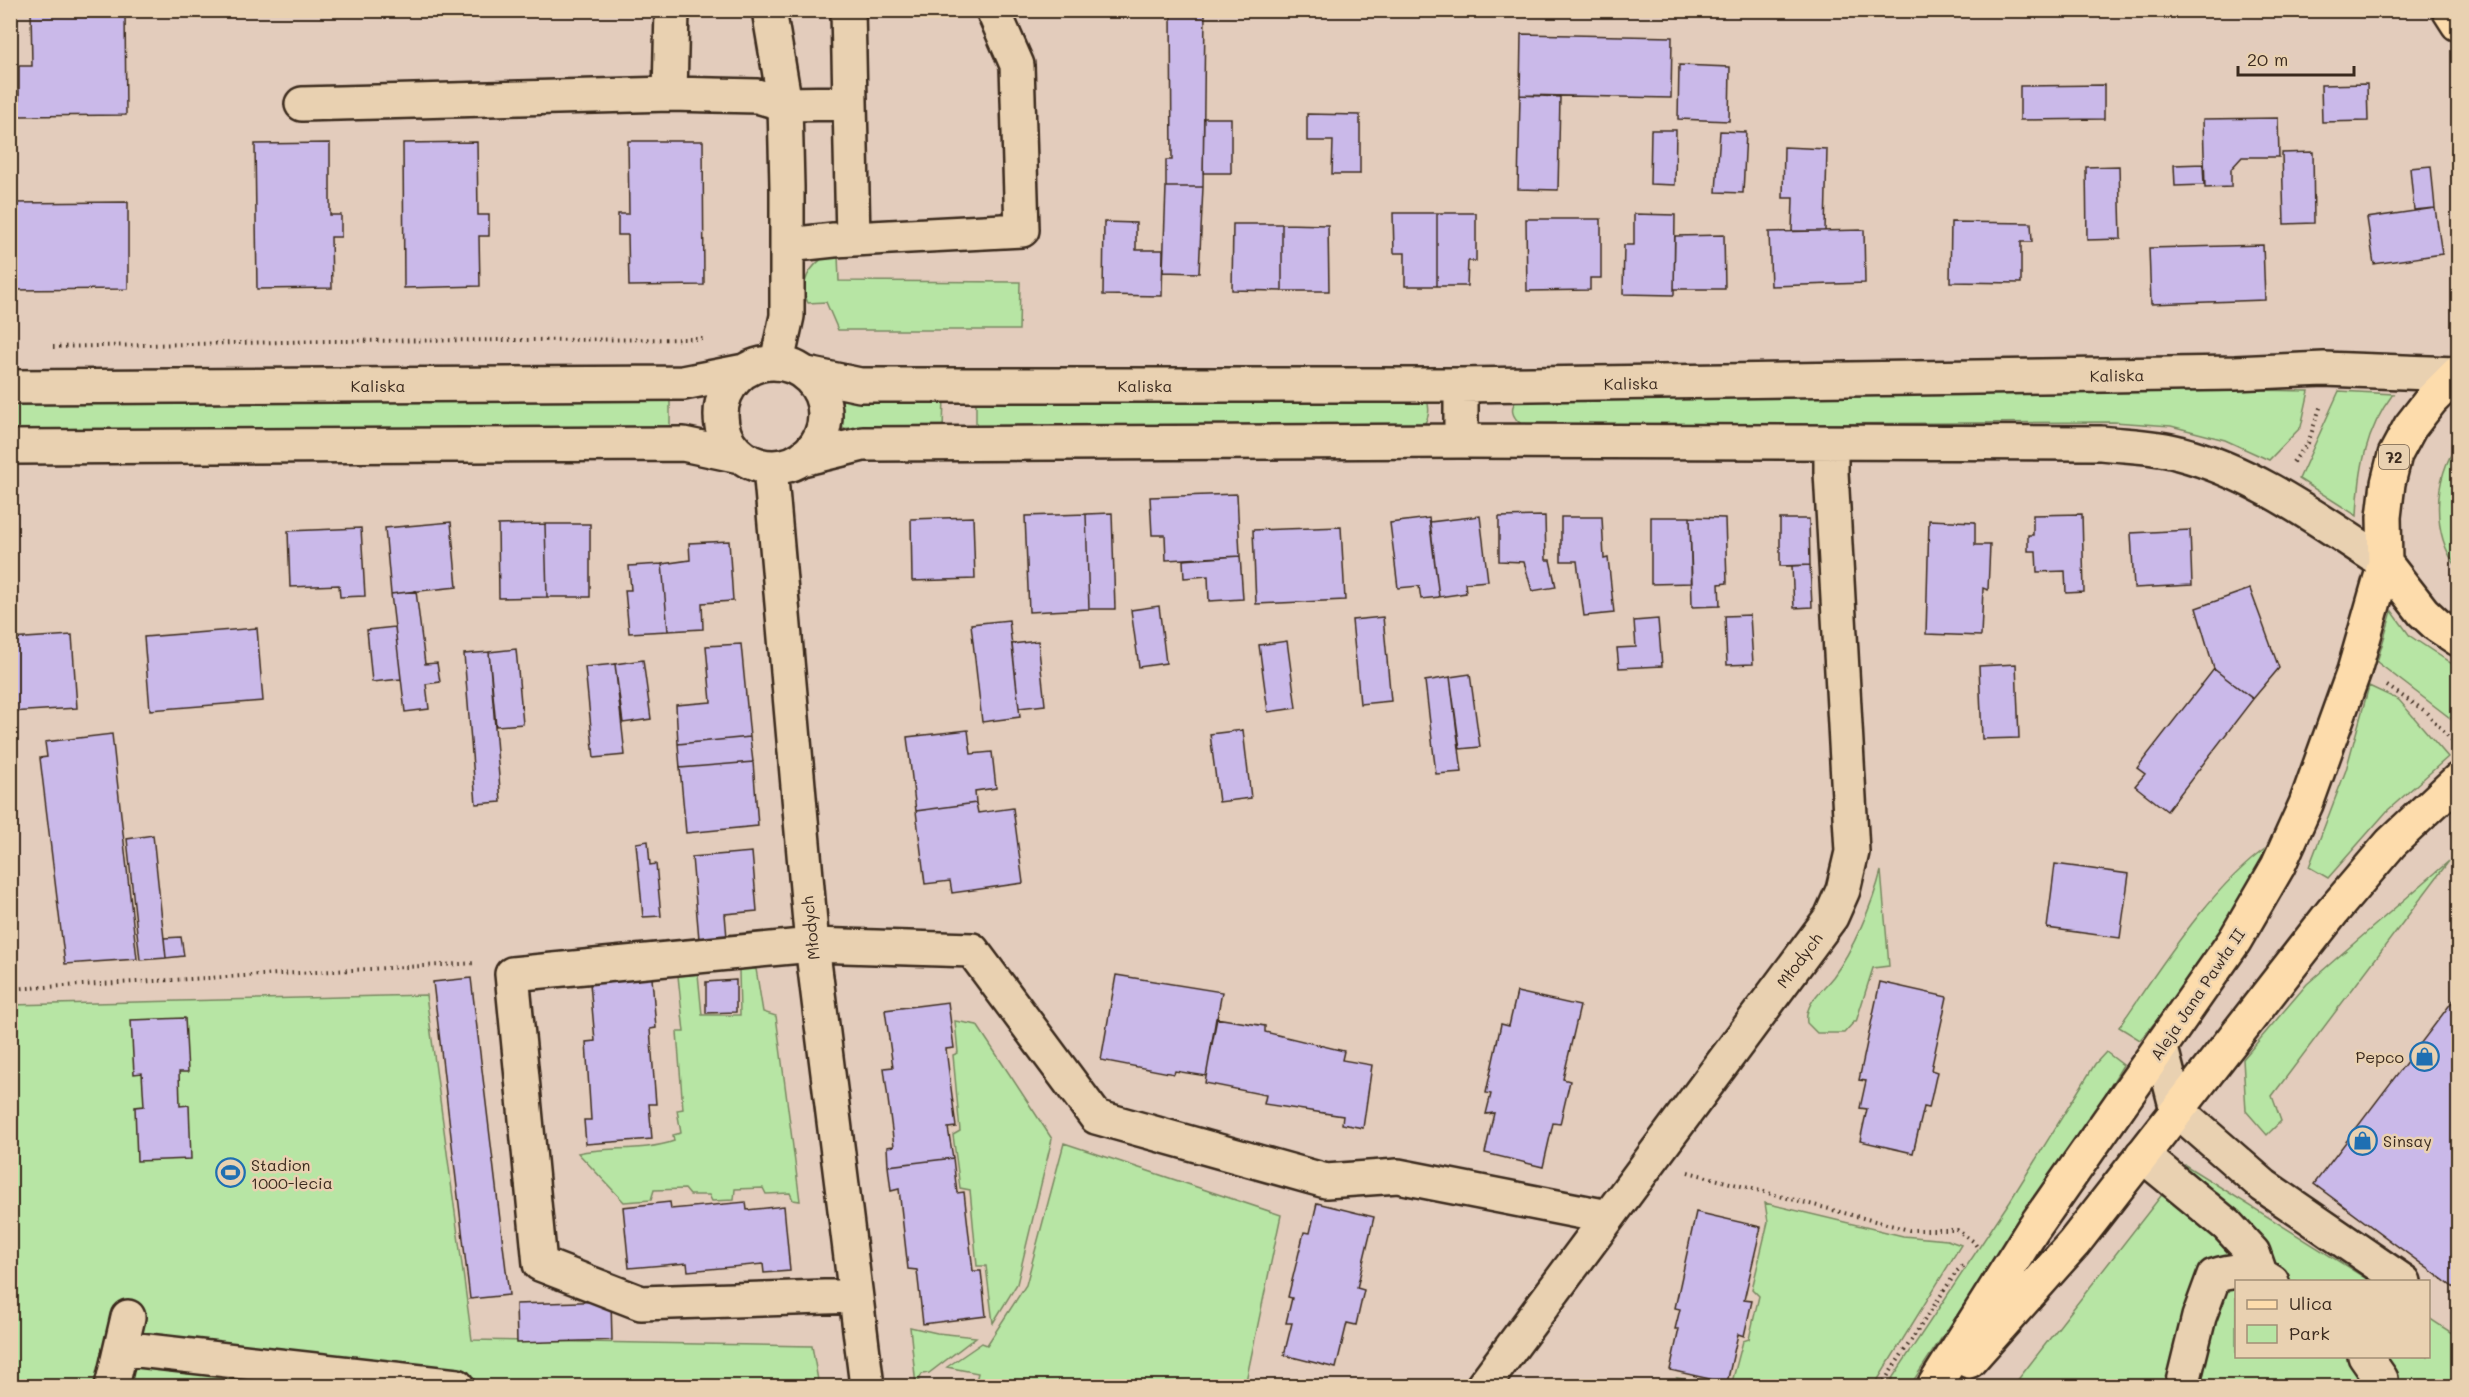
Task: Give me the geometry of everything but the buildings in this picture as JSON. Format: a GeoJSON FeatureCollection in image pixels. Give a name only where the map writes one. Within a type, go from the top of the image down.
{"type":"FeatureCollection","features":[{"type":"Feature","properties":{"kind":"main road"},"geometry":{"type":"LineString","coordinates":[[2449,10],[2458,24]]}},
{"type":"Feature","properties":{"kind":"main road","name":"72"},"geometry":{"type":"LineString","coordinates":[[2385,563],[2384,517],[2388,483],[2395,455],[2410,427],[2458,371]]}},
{"type":"Feature","properties":{"kind":"main road"},"geometry":{"type":"LineString","coordinates":[[2385,563],[2423,612],[2458,639]]}},
{"type":"Feature","properties":{"kind":"main road","name":"Aleja Jana Pawła II"},"geometry":{"type":"LineString","coordinates":[[1934,1386],[2033,1229],[2235,940],[2278,866],[2307,804],[2354,671],[2385,563]]}},
{"type":"Feature","properties":{"kind":"main road"},"geometry":{"type":"LineString","coordinates":[[1945,1386],[2074,1243],[2340,902],[2391,843],[2458,780]]}},
{"type":"Feature","properties":{"kind":"street"},"geometry":{"type":"LineString","coordinates":[[670,94],[672,10]]}},
{"type":"Feature","properties":{"kind":"street"},"geometry":{"type":"LineString","coordinates":[[769,10],[784,104],[788,246],[787,316],[777,363]]}},
{"type":"Feature","properties":{"kind":"street"},"geometry":{"type":"LineString","coordinates":[[848,10],[853,239]]}},
{"type":"Feature","properties":{"kind":"street"},"geometry":{"type":"LineString","coordinates":[[788,246],[853,239],[1022,230],[1017,65],[993,10]]}},
{"type":"Feature","properties":{"kind":"street"},"geometry":{"type":"LineString","coordinates":[[302,104],[670,94],[757,96],[784,104],[850,103]]}},
{"type":"Feature","properties":{"kind":"street"},"geometry":{"type":"LineString","coordinates":[[740,456],[729,443],[722,428],[720,412],[724,395],[733,381],[745,371],[760,364],[777,363],[793,366],[807,374],[818,387],[824,402],[826,418],[822,434],[814,448],[802,459]]}},
{"type":"Feature","properties":{"kind":"street","name":"Kaliska"},"geometry":{"type":"LineString","coordinates":[[807,374],[861,385],[1461,386],[2235,373],[2324,369],[2458,371]]}},
{"type":"Feature","properties":{"kind":"street","name":"Kaliska"},"geometry":{"type":"LineString","coordinates":[[10,387],[683,383],[745,371]]}},
{"type":"Feature","properties":{"kind":"street"},"geometry":{"type":"LineString","coordinates":[[1461,386],[1461,441]]}},
{"type":"Feature","properties":{"kind":"street"},"geometry":{"type":"LineString","coordinates":[[10,447],[683,444],[740,456],[754,464],[770,467],[787,466],[802,459],[863,444],[1461,441],[2101,443],[2178,452],[2218,466],[2273,490],[2385,563]]}},
{"type":"Feature","properties":{"kind":"street","name":"Młodych"},"geometry":{"type":"LineString","coordinates":[[1483,1386],[1831,917],[1843,890],[1852,852],[1831,443]]}},
{"type":"Feature","properties":{"kind":"street","name":"Młodych"},"geometry":{"type":"LineString","coordinates":[[770,467],[812,945],[867,1386]]}},
{"type":"Feature","properties":{"kind":"street"},"geometry":{"type":"LineString","coordinates":[[855,1296],[641,1303],[540,1264],[512,974],[812,945],[972,950],[1096,1117],[1326,1181],[1398,1176],[1608,1217]]}},
{"type":"Feature","properties":{"kind":"street"},"geometry":{"type":"LineString","coordinates":[[2161,1048],[2177,1110],[2264,1186],[2403,1280]]}},
{"type":"Feature","properties":{"kind":"street"},"geometry":{"type":"LineString","coordinates":[[2142,1155],[2227,1225],[2253,1253],[2266,1277]]}},
{"type":"Feature","properties":{"kind":"street"},"geometry":{"type":"LineString","coordinates":[[2182,1386],[2199,1317],[2214,1276],[2230,1270],[2266,1277]]}},
{"type":"Feature","properties":{"kind":"street"},"geometry":{"type":"LineString","coordinates":[[112,1386],[124,1332],[457,1386]]}},
{"type":"Feature","properties":{"kind":"street"},"geometry":{"type":"LineString","coordinates":[[2366,1358],[2381,1379],[2380,1386]]}},
{"type":"Feature","properties":{"kind":"path"},"geometry":{"type":"LineString","coordinates":[[46,347],[341,341],[706,339]]}},
{"type":"Feature","properties":{"kind":"path"},"geometry":{"type":"LineString","coordinates":[[2273,490],[2308,443],[2320,410],[2324,369]]}},
{"type":"Feature","properties":{"kind":"path"},"geometry":{"type":"LineString","coordinates":[[2354,671],[2392,688],[2425,711],[2458,748]]}},
{"type":"Feature","properties":{"kind":"path"},"geometry":{"type":"LineString","coordinates":[[10,989],[476,963],[512,974]]}},
{"type":"Feature","properties":{"kind":"path"},"geometry":{"type":"LineString","coordinates":[[1649,1162],[1909,1230],[1957,1230],[1973,1241],[1980,1251]]}},
{"type":"Feature","properties":{"kind":"green space"},"geometry":{"type":"Polygon","coordinates":[[[827,255],[838,255],[839,281],[1020,282],[1019,330],[838,330],[826,302],[808,303],[805,296],[807,276],[815,264],[827,255]]]}},
{"type":"Feature","properties":{"kind":"green space"},"geometry":{"type":"Polygon","coordinates":[[[2142,388],[2309,391],[2301,427],[2269,460],[2225,440],[2171,426],[2114,422],[1527,426],[1519,422],[1513,411],[1518,399],[2142,388]]]}},
{"type":"Feature","properties":{"kind":"green space"},"geometry":{"type":"Polygon","coordinates":[[[2339,391],[2393,394],[2376,422],[2365,452],[2357,516],[2299,479],[2339,391]]]}},
{"type":"Feature","properties":{"kind":"green space"},"geometry":{"type":"Polygon","coordinates":[[[976,396],[1427,401],[1429,410],[1424,424],[1412,426],[976,428],[976,396]]]}},
{"type":"Feature","properties":{"kind":"green space"},"geometry":{"type":"Polygon","coordinates":[[[670,397],[670,430],[11,432],[10,401],[670,397]]]}},
{"type":"Feature","properties":{"kind":"green space"},"geometry":{"type":"Polygon","coordinates":[[[842,397],[944,397],[943,429],[842,428],[842,397]]]}},
{"type":"Feature","properties":{"kind":"green space"},"geometry":{"type":"Polygon","coordinates":[[[2458,444],[2458,568],[2443,540],[2438,506],[2444,473],[2458,444]]]}},
{"type":"Feature","properties":{"kind":"green space"},"geometry":{"type":"Polygon","coordinates":[[[2392,611],[2410,636],[2458,668],[2458,724],[2377,662],[2392,611]]]}},
{"type":"Feature","properties":{"kind":"green space"},"geometry":{"type":"Polygon","coordinates":[[[2369,686],[2399,700],[2448,757],[2388,810],[2328,878],[2309,867],[2346,770],[2369,686]]]}},
{"type":"Feature","properties":{"kind":"green space"},"geometry":{"type":"Polygon","coordinates":[[[2269,846],[2227,923],[2159,1018],[2140,1040],[2119,1027],[2206,906],[2247,863],[2269,846]]]}},
{"type":"Feature","properties":{"kind":"green space"},"geometry":{"type":"Polygon","coordinates":[[[2449,861],[2272,1096],[2281,1121],[2267,1135],[2246,1111],[2243,1059],[2307,984],[2449,861]]]}},
{"type":"Feature","properties":{"kind":"green space"},"geometry":{"type":"Polygon","coordinates":[[[1881,871],[1889,966],[1873,968],[1856,1022],[1844,1033],[1817,1033],[1807,1023],[1808,1009],[1848,954],[1868,911],[1881,871]]]}},
{"type":"Feature","properties":{"kind":"green space"},"geometry":{"type":"Polygon","coordinates":[[[756,969],[763,1012],[776,1016],[800,1201],[793,1200],[790,1193],[766,1194],[763,1188],[735,1189],[734,1200],[712,1201],[709,1195],[690,1195],[685,1189],[654,1190],[651,1200],[624,1202],[578,1153],[650,1147],[674,1141],[673,1135],[681,1133],[677,1110],[683,1109],[677,1032],[684,1032],[678,976],[698,974],[702,1015],[740,1015],[739,970],[756,969]]]}},
{"type":"Feature","properties":{"kind":"green space","name":"Stadion 1000-lecia"},"geometry":{"type":"Polygon","coordinates":[[[426,995],[472,1340],[812,1346],[819,1386],[11,1386],[11,1005],[426,995]]]}},
{"type":"Feature","properties":{"kind":"green space"},"geometry":{"type":"Polygon","coordinates":[[[955,1021],[977,1025],[1052,1139],[1017,1284],[993,1323],[986,1266],[977,1266],[970,1190],[960,1188],[953,1135],[960,1131],[953,1055],[958,1053],[955,1021]]]}},
{"type":"Feature","properties":{"kind":"green space"},"geometry":{"type":"Polygon","coordinates":[[[2106,1052],[2123,1065],[2072,1147],[1910,1386],[1887,1386],[2010,1201],[2095,1064],[2106,1052]]]}},
{"type":"Feature","properties":{"kind":"green space"},"geometry":{"type":"Polygon","coordinates":[[[1064,1143],[1281,1215],[1245,1386],[1000,1386],[976,1381],[978,1373],[947,1367],[982,1343],[987,1345],[1026,1285],[1064,1143]]]}},
{"type":"Feature","properties":{"kind":"green space"},"geometry":{"type":"Polygon","coordinates":[[[2185,1165],[2368,1280],[2235,1280],[2235,1358],[2430,1358],[2430,1319],[2458,1337],[2458,1386],[2013,1386],[2185,1165]]]}},
{"type":"Feature","properties":{"kind":"green space"},"geometry":{"type":"Polygon","coordinates":[[[1765,1203],[1903,1236],[1947,1240],[1961,1245],[1874,1386],[1731,1386],[1743,1341],[1749,1339],[1759,1296],[1752,1289],[1768,1222],[1765,1203]]]}},
{"type":"Feature","properties":{"kind":"green space"},"geometry":{"type":"Polygon","coordinates":[[[910,1327],[937,1333],[976,1337],[929,1373],[922,1374],[916,1386],[910,1327]]]}},
{"type":"Feature","properties":{"kind":"green space"},"geometry":{"type":"Polygon","coordinates":[[[1677,1378],[1722,1386],[1683,1386],[1677,1378]]]}},
{"type":"Feature","properties":{"kind":"place","name":"Pepco"},"geometry":{"type":"Point","coordinates":[2425,1056]}},
{"type":"Feature","properties":{"kind":"place","name":"Sinsay"},"geometry":{"type":"Point","coordinates":[2362,1140]}},
{"type":"Feature","properties":{"kind":"place","name":"Stadion 1000-lecia"},"geometry":{"type":"Point","coordinates":[230,1173]}}]}
